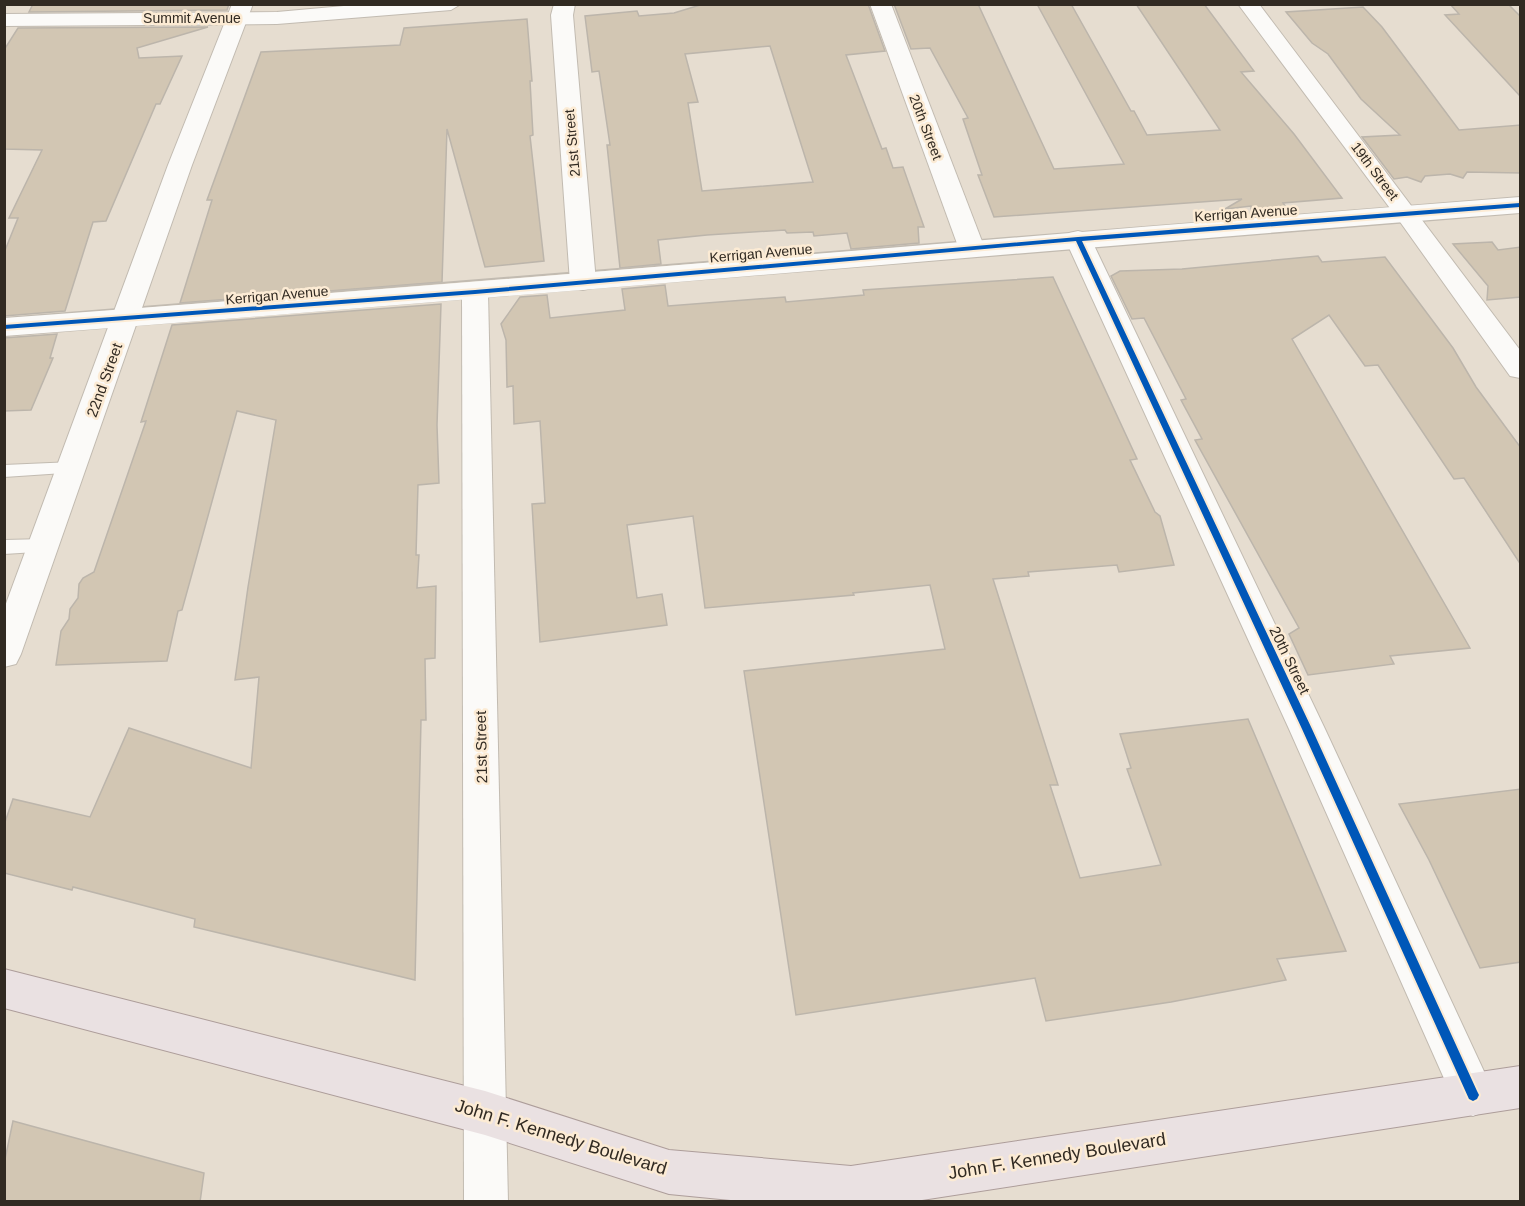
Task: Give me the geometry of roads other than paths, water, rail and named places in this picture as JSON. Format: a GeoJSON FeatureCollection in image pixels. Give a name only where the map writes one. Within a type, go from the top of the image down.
{"type":"FeatureCollection","features":[{"type":"Feature","properties":{"kind":"main road","name":"John F. Kennedy Boulevard"},"geometry":{"type":"LineString","coordinates":[[4,988],[485,1113],[669,1172],[851,1188],[1521,1087]]}},
{"type":"Feature","properties":{"kind":"street","name":"Summit Avenue"},"geometry":{"type":"LineString","coordinates":[[4,21],[240,11],[277,18],[451,4]]}},
{"type":"Feature","properties":{"kind":"street","name":"21st Street"},"geometry":{"type":"LineString","coordinates":[[565,4],[562,15],[583,282]]}},
{"type":"Feature","properties":{"kind":"street","name":"20th Street"},"geometry":{"type":"LineString","coordinates":[[880,4],[972,249]]}},
{"type":"Feature","properties":{"kind":"street","name":"19th Street"},"geometry":{"type":"LineString","coordinates":[[1248,4],[1521,369]]}},
{"type":"Feature","properties":{"kind":"street","name":"22nd Street"},"geometry":{"type":"LineString","coordinates":[[4,654],[46,546],[126,319],[240,11]]}},
{"type":"Feature","properties":{"kind":"street","name":"Kerrigan Avenue"},"geometry":{"type":"LineString","coordinates":[[4,327],[475,292],[1078,239],[1521,205]]}},
{"type":"Feature","properties":{"kind":"street","name":"20th Street"},"geometry":{"type":"LineString","coordinates":[[1078,239],[1307,729],[1473,1095]]}},
{"type":"Feature","properties":{"kind":"street","name":"21st Street"},"geometry":{"type":"LineString","coordinates":[[475,292],[486,1202]]}},
{"type":"Feature","properties":{"kind":"lane"},"geometry":{"type":"LineString","coordinates":[[4,471],[73,468]]}},
{"type":"Feature","properties":{"kind":"lane"},"geometry":{"type":"LineString","coordinates":[[4,547],[46,546]]}}]}
